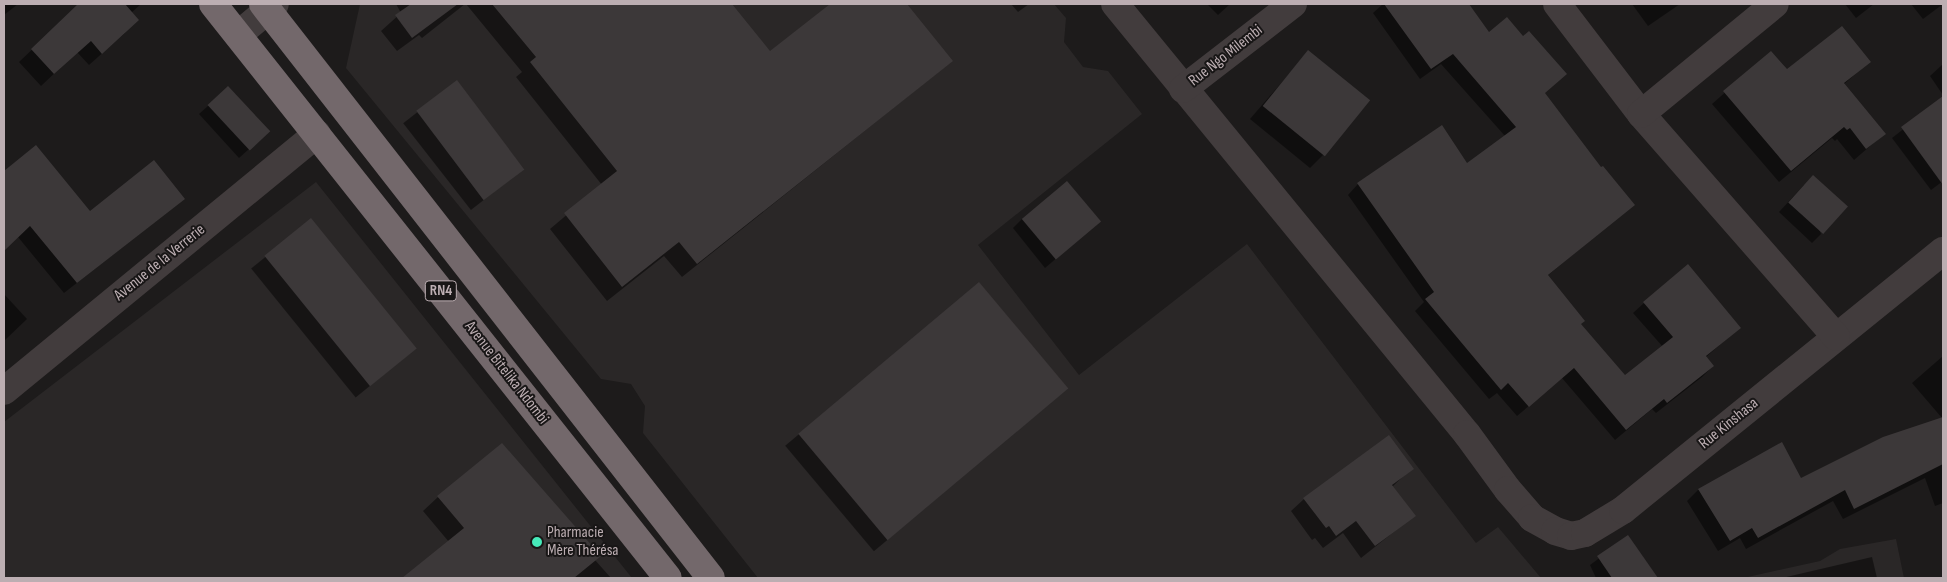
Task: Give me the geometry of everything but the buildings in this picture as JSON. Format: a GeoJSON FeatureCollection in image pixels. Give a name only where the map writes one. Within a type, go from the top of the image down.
{"type":"FeatureCollection","features":[{"type":"Feature","properties":{"kind":"highway","name":"Avenue Bitelika Ndombi"},"geometry":{"type":"LineString","coordinates":[[213,4],[668,578]]}},
{"type":"Feature","properties":{"kind":"highway","name":"RN4"},"geometry":{"type":"LineString","coordinates":[[269,6],[711,578]]}},
{"type":"Feature","properties":{"kind":"street","name":"Rue Kinshasa"},"geometry":{"type":"LineString","coordinates":[[1115,4],[1467,434],[1508,490],[1532,518],[1547,527],[1571,536],[1585,533],[1622,510],[1943,252]]}},
{"type":"Feature","properties":{"kind":"street","name":"Rue Ngo Milembi"},"geometry":{"type":"LineString","coordinates":[[1183,89],[1293,4]]}},
{"type":"Feature","properties":{"kind":"street"},"geometry":{"type":"LineString","coordinates":[[1557,4],[1641,114],[1836,337]]}},
{"type":"Feature","properties":{"kind":"street"},"geometry":{"type":"LineString","coordinates":[[1641,114],[1776,4]]}},
{"type":"Feature","properties":{"kind":"street"},"geometry":{"type":"LineString","coordinates":[[238,34],[269,6]]}},
{"type":"Feature","properties":{"kind":"street","name":"Avenue de la Verrerie"},"geometry":{"type":"LineString","coordinates":[[4,391],[317,134]]}},
{"type":"Feature","properties":{"kind":"shaded area"},"geometry":{"type":"Polygon","coordinates":[[[360,4],[1054,4],[1066,18],[1064,42],[1083,67],[1108,71],[1142,114],[978,245],[1079,375],[1247,244],[1476,543],[1498,527],[1541,578],[758,578],[643,433],[645,406],[631,384],[601,379],[346,68],[360,4]]]}},
{"type":"Feature","properties":{"kind":"shaded area"},"geometry":{"type":"Polygon","coordinates":[[[316,182],[632,578],[4,578],[4,422],[316,182]]]}},
{"type":"Feature","properties":{"kind":"shaded area"},"geometry":{"type":"Polygon","coordinates":[[[1896,539],[1904,578],[1743,578],[1820,561],[1840,549],[1896,539]]]}},
{"type":"Feature","properties":{"kind":"place","name":"Pharmacie Mère Thérésa"},"geometry":{"type":"Point","coordinates":[537,542]}}]}
